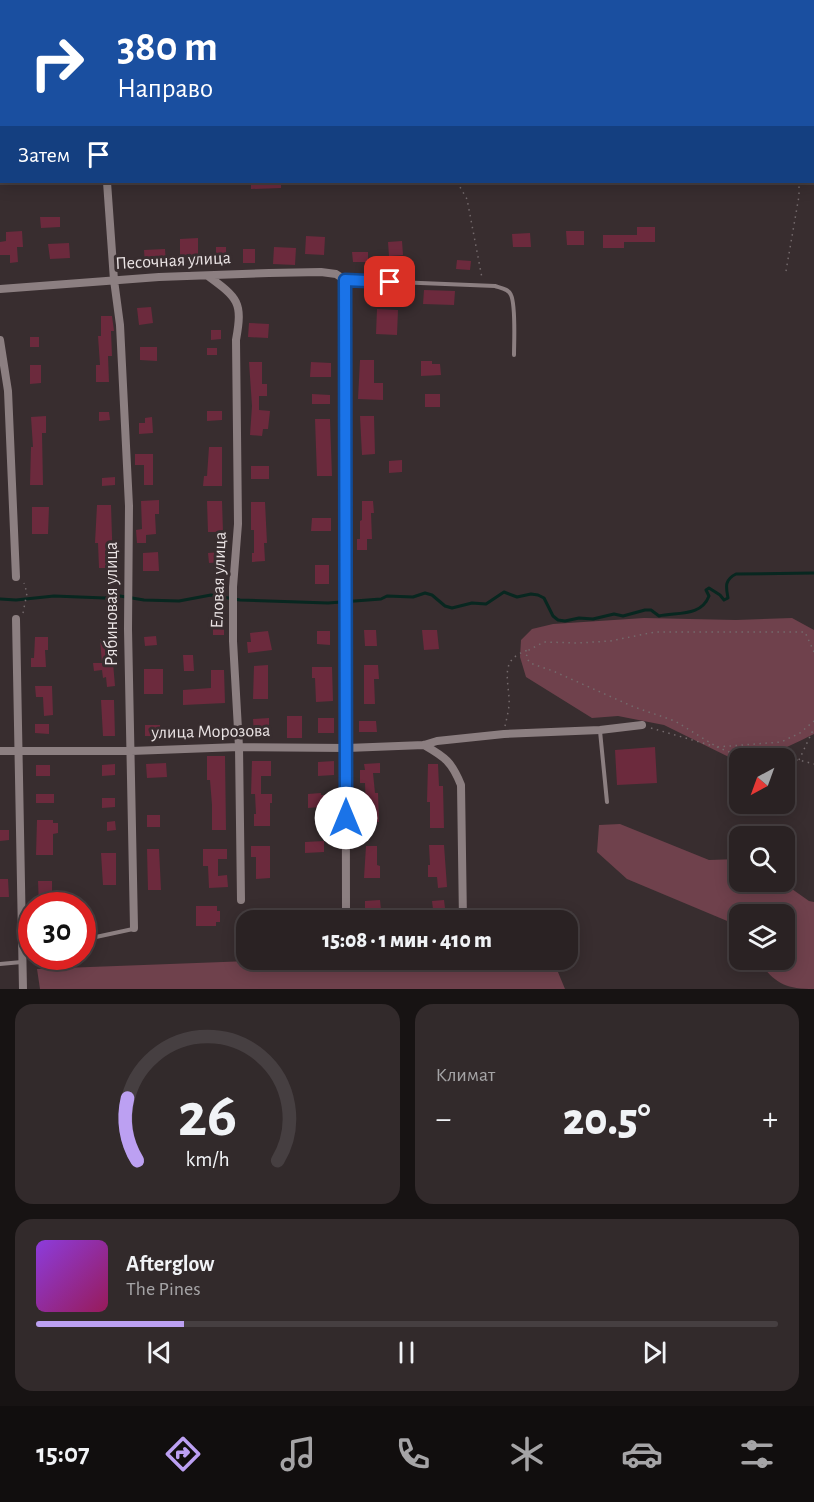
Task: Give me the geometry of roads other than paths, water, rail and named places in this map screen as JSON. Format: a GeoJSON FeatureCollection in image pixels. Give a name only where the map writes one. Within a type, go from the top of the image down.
{"type":"FeatureCollection","features":[{"type":"Feature","properties":{"kind":"street","name":"Рябиновая улица"},"geometry":{"type":"LineString","coordinates":[[107,183],[114,280],[120,325],[129,506],[128,604],[134,928]]}},
{"type":"Feature","properties":{"kind":"street","name":"Песочная улица"},"geometry":{"type":"LineString","coordinates":[[0,289],[159,277],[321,272],[336,274],[345,280]]}},
{"type":"Feature","properties":{"kind":"street","name":"Еловая улица"},"geometry":{"type":"LineString","coordinates":[[208,276],[235,298],[239,310],[235,393],[238,524],[233,591],[233,641],[239,747],[241,900]]}},
{"type":"Feature","properties":{"kind":"street"},"geometry":{"type":"LineString","coordinates":[[345,280],[346,910]]}},
{"type":"Feature","properties":{"kind":"street"},"geometry":{"type":"LineString","coordinates":[[0,340],[8,391],[16,578]]}},
{"type":"Feature","properties":{"kind":"street"},"geometry":{"type":"LineString","coordinates":[[16,619],[18,751],[25,892]]}},
{"type":"Feature","properties":{"kind":"street","name":"улица Морозова"},"geometry":{"type":"LineString","coordinates":[[0,752],[424,746],[437,741],[504,734],[600,730],[642,725]]}},
{"type":"Feature","properties":{"kind":"street"},"geometry":{"type":"LineString","coordinates":[[424,746],[445,757],[454,769],[461,785],[463,910]]}},
{"type":"Feature","properties":{"kind":"street"},"geometry":{"type":"LineString","coordinates":[[22,970],[23,989]]}},
{"type":"Feature","properties":{"kind":"lane"},"geometry":{"type":"LineString","coordinates":[[345,280],[482,285],[505,289],[511,294],[513,304],[514,355]]}},
{"type":"Feature","properties":{"kind":"lane"},"geometry":{"type":"LineString","coordinates":[[600,730],[607,802]]}},
{"type":"Feature","properties":{"kind":"lane"},"geometry":{"type":"LineString","coordinates":[[96,937],[134,928]]}},
{"type":"Feature","properties":{"kind":"lane"},"geometry":{"type":"LineString","coordinates":[[0,964],[18,962]]}},
{"type":"Feature","properties":{"kind":"waterway"},"geometry":{"type":"LineString","coordinates":[[0,599],[120,596],[144,600],[179,601],[211,595],[240,600],[328,603],[381,599],[387,596],[413,597],[425,593],[452,608],[472,603],[486,604],[504,592],[517,597],[538,595],[544,598],[553,616],[565,621],[579,618],[593,619],[614,614],[623,616],[645,610],[651,610],[659,616],[694,611],[705,603],[709,596],[706,590],[709,588],[724,600],[728,598],[726,587],[728,581],[736,574],[814,573]]}}]}
